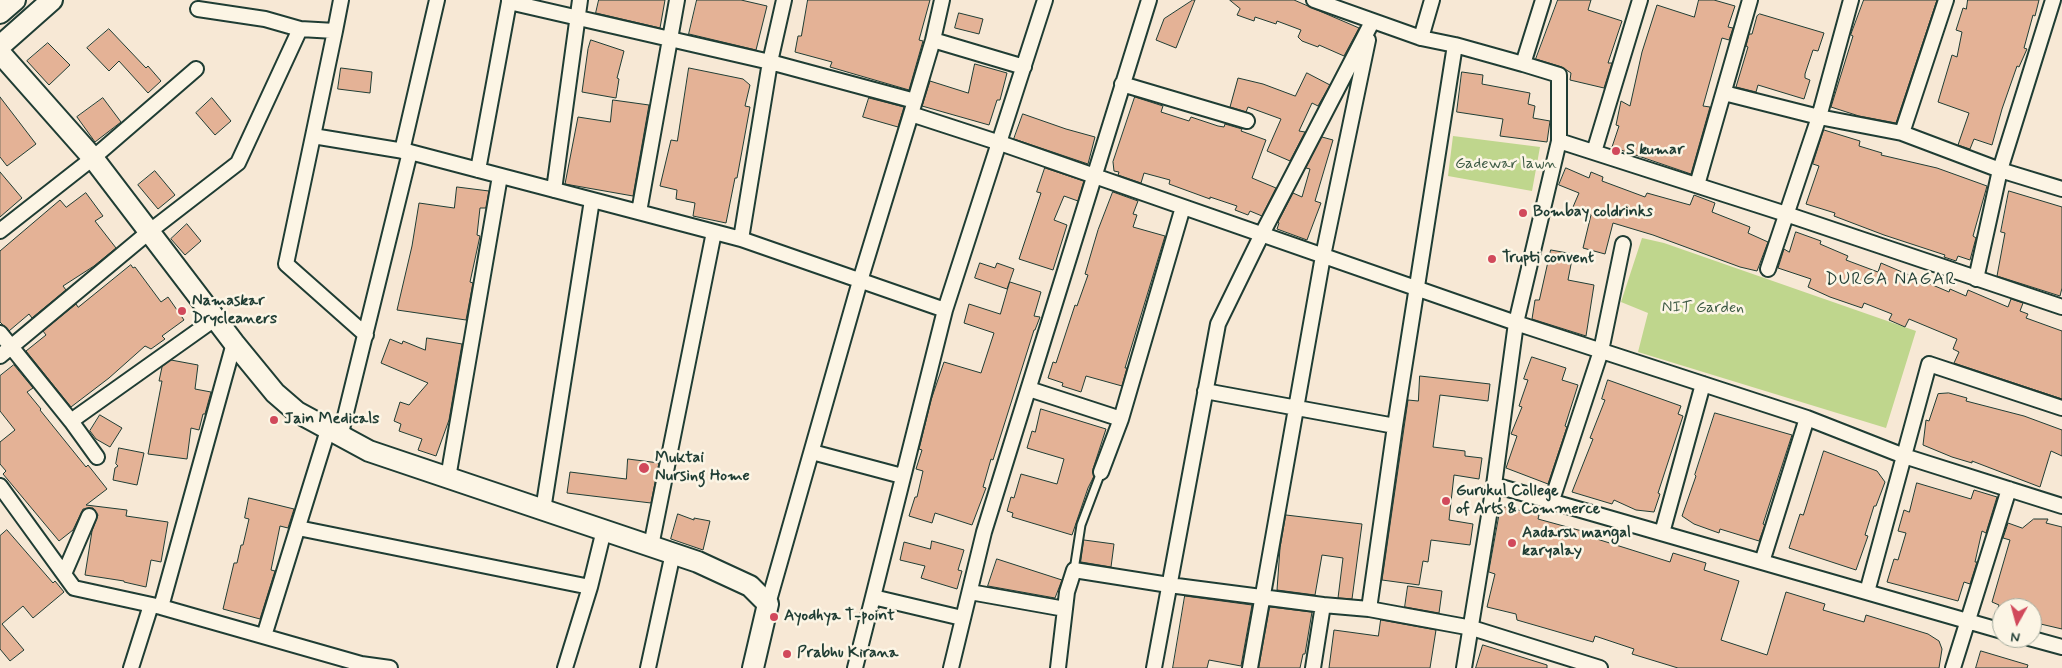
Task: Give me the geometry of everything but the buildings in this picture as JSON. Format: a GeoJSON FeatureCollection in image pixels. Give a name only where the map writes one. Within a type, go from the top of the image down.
{"type":"FeatureCollection","features":[{"type":"Feature","properties":{"kind":"main road"},"geometry":{"type":"LineString","coordinates":[[0,13],[15,0]]}},
{"type":"Feature","properties":{"kind":"main road"},"geometry":{"type":"LineString","coordinates":[[0,46],[52,0]]}},
{"type":"Feature","properties":{"kind":"main road"},"geometry":{"type":"LineString","coordinates":[[0,53],[93,158],[234,343],[275,393],[298,412],[369,451],[698,562],[750,586],[768,604],[753,668]]}},
{"type":"Feature","properties":{"kind":"street"},"geometry":{"type":"LineString","coordinates":[[341,0],[286,264],[366,335]]}},
{"type":"Feature","properties":{"kind":"street"},"geometry":{"type":"LineString","coordinates":[[264,636],[298,528],[334,433],[366,335],[437,0]]}},
{"type":"Feature","properties":{"kind":"street"},"geometry":{"type":"LineString","coordinates":[[554,190],[580,0]]}},
{"type":"Feature","properties":{"kind":"street"},"geometry":{"type":"LineString","coordinates":[[639,212],[677,0]]}},
{"type":"Feature","properties":{"kind":"street"},"geometry":{"type":"LineString","coordinates":[[741,239],[770,62],[784,0]]}},
{"type":"Feature","properties":{"kind":"street"},"geometry":{"type":"LineString","coordinates":[[768,604],[860,281],[933,40],[942,0]]}},
{"type":"Feature","properties":{"kind":"street"},"geometry":{"type":"LineString","coordinates":[[855,668],[902,476],[946,310],[1045,0]]}},
{"type":"Feature","properties":{"kind":"street"},"geometry":{"type":"LineString","coordinates":[[950,668],[984,532],[1149,0]]}},
{"type":"Feature","properties":{"kind":"street"},"geometry":{"type":"LineString","coordinates":[[1421,38],[1432,0]]}},
{"type":"Feature","properties":{"kind":"street"},"geometry":{"type":"LineString","coordinates":[[1523,64],[1543,0]]}},
{"type":"Feature","properties":{"kind":"street"},"geometry":{"type":"LineString","coordinates":[[1594,152],[1640,0]]}},
{"type":"Feature","properties":{"kind":"street"},"geometry":{"type":"LineString","coordinates":[[1697,185],[1750,0]]}},
{"type":"Feature","properties":{"kind":"street"},"geometry":{"type":"LineString","coordinates":[[1768,268],[1819,117],[1851,0]]}},
{"type":"Feature","properties":{"kind":"street"},"geometry":{"type":"LineString","coordinates":[[1902,134],[1946,0]]}},
{"type":"Feature","properties":{"kind":"street"},"geometry":{"type":"LineString","coordinates":[[1976,279],[2000,170],[2053,0]]}},
{"type":"Feature","properties":{"kind":"street"},"geometry":{"type":"LineString","coordinates":[[478,170],[509,1],[770,62],[913,108],[1000,143],[1516,323],[1807,418],[1904,456],[2062,506]]}},
{"type":"Feature","properties":{"kind":"street"},"geometry":{"type":"LineString","coordinates":[[1322,1],[1372,22],[1421,38],[1455,44],[1559,75],[1559,140],[1516,323],[1494,484],[1464,668]]}},
{"type":"Feature","properties":{"kind":"street"},"geometry":{"type":"LineString","coordinates":[[198,9],[264,19],[300,29],[335,31]]}},
{"type":"Feature","properties":{"kind":"street"},"geometry":{"type":"LineString","coordinates":[[1154,668],[1218,324],[1262,234],[1372,22]]}},
{"type":"Feature","properties":{"kind":"street"},"geometry":{"type":"LineString","coordinates":[[1250,668],[1323,256],[1372,22]]}},
{"type":"Feature","properties":{"kind":"street"},"geometry":{"type":"LineString","coordinates":[[0,356],[150,231],[238,163],[300,29]]}},
{"type":"Feature","properties":{"kind":"street"},"geometry":{"type":"LineString","coordinates":[[933,40],[1024,67]]}},
{"type":"Feature","properties":{"kind":"street"},"geometry":{"type":"LineString","coordinates":[[1369,609],[1395,426],[1455,44]]}},
{"type":"Feature","properties":{"kind":"street"},"geometry":{"type":"LineString","coordinates":[[0,231],[93,158],[196,69]]}},
{"type":"Feature","properties":{"kind":"street"},"geometry":{"type":"LineString","coordinates":[[1122,84],[1247,121]]}},
{"type":"Feature","properties":{"kind":"street"},"geometry":{"type":"LineString","coordinates":[[1724,93],[1819,117],[1902,134],[2000,170],[2062,189]]}},
{"type":"Feature","properties":{"kind":"street"},"geometry":{"type":"LineString","coordinates":[[313,136],[406,152],[741,239],[946,310]]}},
{"type":"Feature","properties":{"kind":"street"},"geometry":{"type":"LineString","coordinates":[[1559,140],[2062,307]]}},
{"type":"Feature","properties":{"kind":"street"},"geometry":{"type":"LineString","coordinates":[[448,478],[500,176]]}},
{"type":"Feature","properties":{"kind":"street"},"geometry":{"type":"LineString","coordinates":[[543,510],[592,200]]}},
{"type":"Feature","properties":{"kind":"street"},"geometry":{"type":"LineString","coordinates":[[1101,472],[1121,419],[1183,207]]}},
{"type":"Feature","properties":{"kind":"street"},"geometry":{"type":"LineString","coordinates":[[651,546],[714,232]]}},
{"type":"Feature","properties":{"kind":"street"},"geometry":{"type":"LineString","coordinates":[[1552,500],[1601,351],[1623,244]]}},
{"type":"Feature","properties":{"kind":"street"},"geometry":{"type":"LineString","coordinates":[[71,421],[216,318]]}},
{"type":"Feature","properties":{"kind":"street"},"geometry":{"type":"LineString","coordinates":[[0,333],[71,421],[97,457]]}},
{"type":"Feature","properties":{"kind":"street"},"geometry":{"type":"LineString","coordinates":[[132,668],[156,606],[234,343]]}},
{"type":"Feature","properties":{"kind":"street"},"geometry":{"type":"LineString","coordinates":[[1867,592],[1928,364],[2062,408]]}},
{"type":"Feature","properties":{"kind":"street"},"geometry":{"type":"LineString","coordinates":[[1662,533],[1703,384]]}},
{"type":"Feature","properties":{"kind":"street"},"geometry":{"type":"LineString","coordinates":[[1029,390],[1121,419]]}},
{"type":"Feature","properties":{"kind":"street"},"geometry":{"type":"LineString","coordinates":[[1205,391],[1395,426]]}},
{"type":"Feature","properties":{"kind":"street"},"geometry":{"type":"LineString","coordinates":[[1762,562],[1807,418]]}},
{"type":"Feature","properties":{"kind":"street"},"geometry":{"type":"LineString","coordinates":[[812,452],[902,476]]}},
{"type":"Feature","properties":{"kind":"street"},"geometry":{"type":"LineString","coordinates":[[1494,484],[1992,628]]}},
{"type":"Feature","properties":{"kind":"street"},"geometry":{"type":"LineString","coordinates":[[0,486],[74,588],[156,606],[264,636],[361,666],[390,668]]}},
{"type":"Feature","properties":{"kind":"street"},"geometry":{"type":"LineString","coordinates":[[1953,668],[2009,489]]}},
{"type":"Feature","properties":{"kind":"street"},"geometry":{"type":"LineString","coordinates":[[64,574],[89,516]]}},
{"type":"Feature","properties":{"kind":"street"},"geometry":{"type":"LineString","coordinates":[[298,528],[590,587]]}},
{"type":"Feature","properties":{"kind":"street"},"geometry":{"type":"LineString","coordinates":[[565,668],[590,587],[604,530]]}},
{"type":"Feature","properties":{"kind":"street"},"geometry":{"type":"LineString","coordinates":[[648,668],[673,554]]}},
{"type":"Feature","properties":{"kind":"street"},"geometry":{"type":"LineString","coordinates":[[1058,668],[1067,592],[1074,570],[1169,585],[1322,605],[1369,609],[1472,628],[1600,668]]}},
{"type":"Feature","properties":{"kind":"street"},"geometry":{"type":"LineString","coordinates":[[970,592],[1065,609]]}},
{"type":"Feature","properties":{"kind":"street"},"geometry":{"type":"LineString","coordinates":[[873,597],[962,618]]}},
{"type":"Feature","properties":{"kind":"street"},"geometry":{"type":"LineString","coordinates":[[1313,668],[1322,605]]}},
{"type":"Feature","properties":{"kind":"street"},"geometry":{"type":"LineString","coordinates":[[2042,642],[2062,647]]}},
{"type":"Feature","properties":{"kind":"lane"},"geometry":{"type":"LineString","coordinates":[[1074,570],[1081,525],[1101,472]]}},
{"type":"Feature","properties":{"kind":"green space","name":"Gadewar lawn"},"geometry":{"type":"Polygon","coordinates":[[[1453,136],[1540,147],[1532,191],[1448,176],[1453,136]]]}},
{"type":"Feature","properties":{"kind":"green space","name":"NIT Garden"},"geometry":{"type":"Polygon","coordinates":[[[1642,238],[1664,243],[1916,331],[1886,428],[1638,352],[1648,313],[1621,302],[1642,238]]]}},
{"type":"Feature","properties":{"kind":"place","name":"S kumar"},"geometry":{"type":"Point","coordinates":[1616,151]}},
{"type":"Feature","properties":{"kind":"place","name":"Bombay coldrinks"},"geometry":{"type":"Point","coordinates":[1523,213]}},
{"type":"Feature","properties":{"kind":"place","name":"Trupti convent"},"geometry":{"type":"Point","coordinates":[1492,259]}},
{"type":"Feature","properties":{"kind":"place","name":"Namaskar Drycleaners"},"geometry":{"type":"Point","coordinates":[182,311]}},
{"type":"Feature","properties":{"kind":"place","name":"Jain Medicals"},"geometry":{"type":"Point","coordinates":[274,420]}},
{"type":"Feature","properties":{"kind":"place","name":"Muktai Nursing Home"},"geometry":{"type":"Point","coordinates":[644,468]}},
{"type":"Feature","properties":{"kind":"place","name":"Gurukul College of Arts & Commerce"},"geometry":{"type":"Point","coordinates":[1446,501]}},
{"type":"Feature","properties":{"kind":"place","name":"Aadarsh mangal karyalay"},"geometry":{"type":"Point","coordinates":[1512,543]}},
{"type":"Feature","properties":{"kind":"place","name":"Ayodhya T-point"},"geometry":{"type":"Point","coordinates":[774,617]}},
{"type":"Feature","properties":{"kind":"place","name":"Prabhu Kirana"},"geometry":{"type":"Point","coordinates":[787,654]}},
{"type":"Feature","properties":{"kind":"district","name":"DURGA NAGAR"},"geometry":{"type":"Point","coordinates":[1891,280]}}]}
